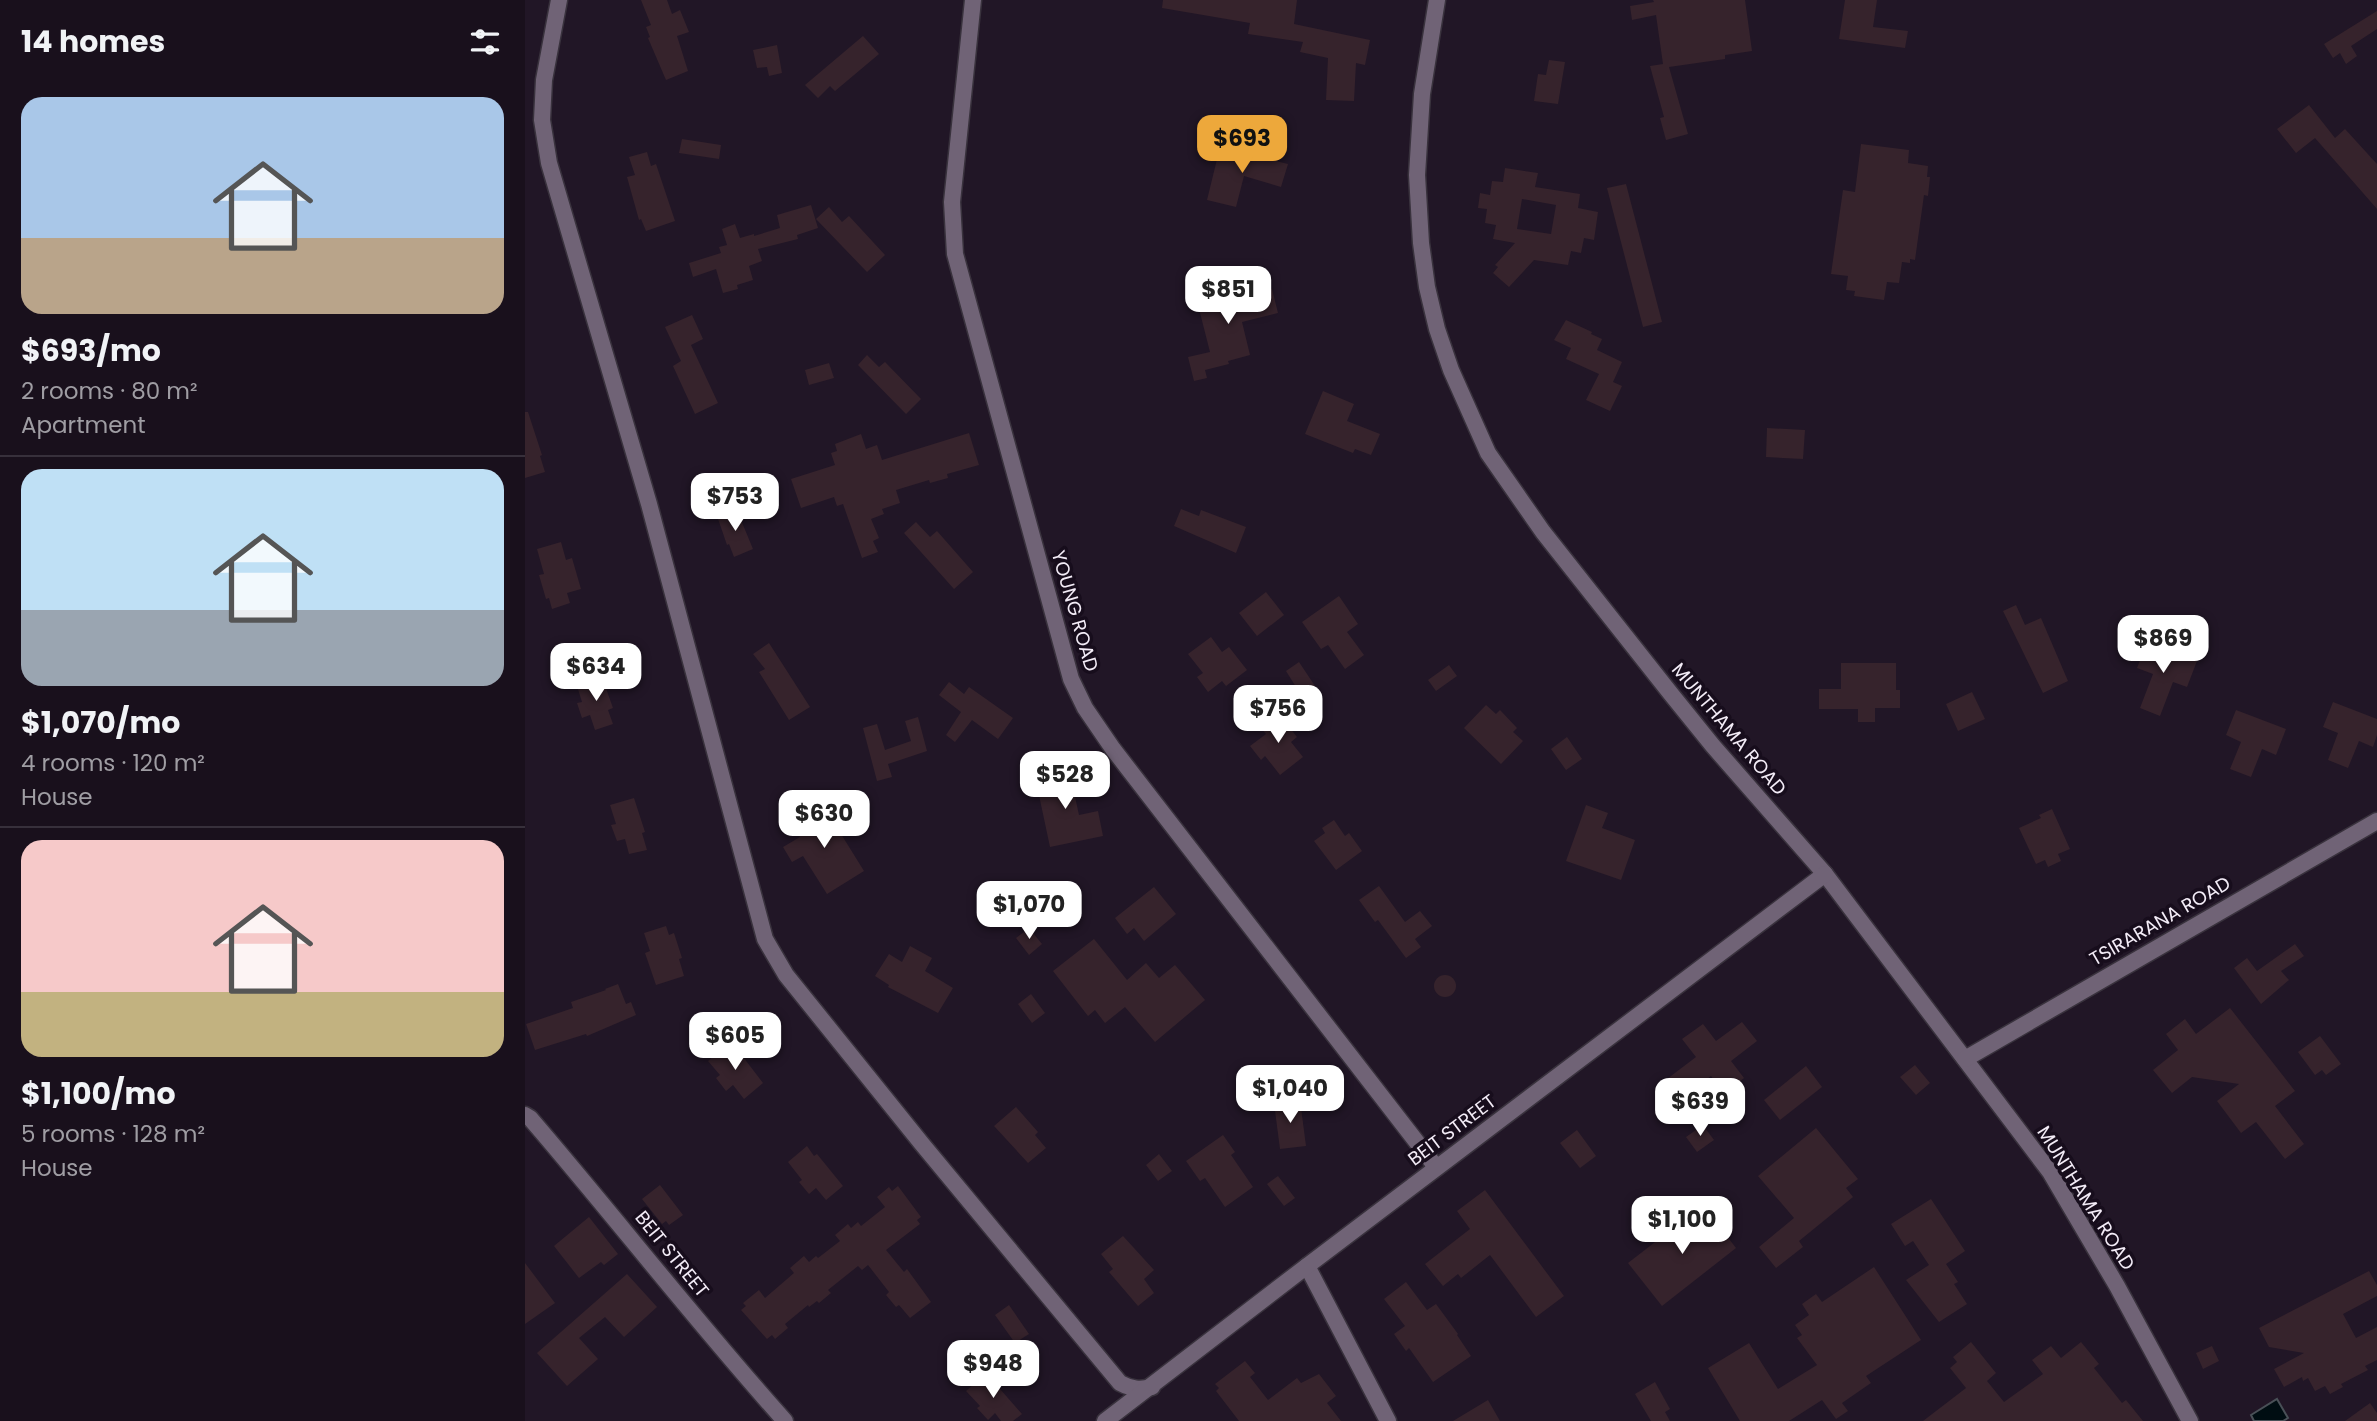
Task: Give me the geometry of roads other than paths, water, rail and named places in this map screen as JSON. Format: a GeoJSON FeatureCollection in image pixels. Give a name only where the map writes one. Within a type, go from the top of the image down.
{"type":"FeatureCollection","features":[{"type":"Feature","properties":{"kind":"street"},"geometry":{"type":"LineString","coordinates":[[559,0],[544,80],[542,120],[549,163],[649,504],[765,939],[786,975],[1120,1383],[1140,1390],[1152,1387]]}},
{"type":"Feature","properties":{"kind":"street","name":"YOUNG ROAD"},"geometry":{"type":"LineString","coordinates":[[973,0],[952,202],[954,254],[1071,679],[1113,749],[1436,1167]]}},
{"type":"Feature","properties":{"kind":"street","name":"MUNTHAMA ROAD"},"geometry":{"type":"LineString","coordinates":[[1437,0],[1422,94],[1417,175],[1421,243],[1437,330],[1469,414],[1488,453],[1543,532],[1713,746],[1825,874],[2050,1172],[2117,1286],[2190,1421]]}},
{"type":"Feature","properties":{"kind":"street","name":"TSIRARANA ROAD"},"geometry":{"type":"LineString","coordinates":[[1965,1059],[2377,821]]}},
{"type":"Feature","properties":{"kind":"street","name":"BEIT STREET"},"geometry":{"type":"LineString","coordinates":[[1105,1421],[1825,874]]}},
{"type":"Feature","properties":{"kind":"street","name":"BEIT STREET"},"geometry":{"type":"LineString","coordinates":[[525,1115],[617,1219],[743,1374],[785,1421]]}},
{"type":"Feature","properties":{"kind":"street"},"geometry":{"type":"LineString","coordinates":[[1307,1266],[1388,1421]]}}]}
